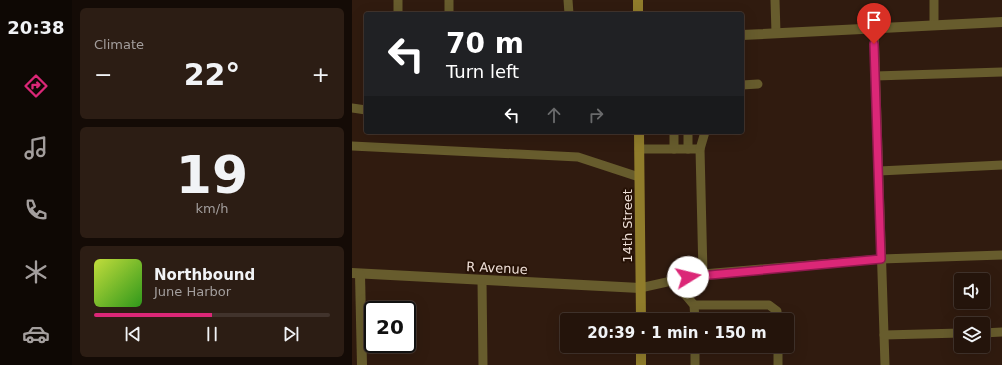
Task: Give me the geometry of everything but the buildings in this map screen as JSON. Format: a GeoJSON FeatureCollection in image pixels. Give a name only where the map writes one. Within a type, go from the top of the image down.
{"type":"FeatureCollection","features":[{"type":"Feature","properties":{"kind":"main road"},"geometry":{"type":"LineString","coordinates":[[638,0],[638,12]]}},
{"type":"Feature","properties":{"kind":"main road","name":"14th Street"},"geometry":{"type":"LineString","coordinates":[[639,134],[641,313]]}},
{"type":"Feature","properties":{"kind":"main road"},"geometry":{"type":"LineString","coordinates":[[641,353],[641,365]]}},
{"type":"Feature","properties":{"kind":"street"},"geometry":{"type":"LineString","coordinates":[[744,35],[1002,22]]}},
{"type":"Feature","properties":{"kind":"street"},"geometry":{"type":"LineString","coordinates":[[356,274],[362,365]]}},
{"type":"Feature","properties":{"kind":"street","name":"R Avenue"},"geometry":{"type":"LineString","coordinates":[[356,274],[640,288]]}},
{"type":"Feature","properties":{"kind":"lane"},"geometry":{"type":"LineString","coordinates":[[398,0],[398,12]]}},
{"type":"Feature","properties":{"kind":"lane"},"geometry":{"type":"LineString","coordinates":[[449,0],[449,12]]}},
{"type":"Feature","properties":{"kind":"lane"},"geometry":{"type":"LineString","coordinates":[[568,0],[568,12]]}},
{"type":"Feature","properties":{"kind":"lane"},"geometry":{"type":"LineString","coordinates":[[775,0],[776,33]]}},
{"type":"Feature","properties":{"kind":"lane"},"geometry":{"type":"LineString","coordinates":[[934,0],[934,25]]}},
{"type":"Feature","properties":{"kind":"lane"},"geometry":{"type":"LineString","coordinates":[[874,28],[885,365]]}},
{"type":"Feature","properties":{"kind":"lane"},"geometry":{"type":"LineString","coordinates":[[875,76],[1002,72]]}},
{"type":"Feature","properties":{"kind":"lane"},"geometry":{"type":"LineString","coordinates":[[744,85],[758,84]]}},
{"type":"Feature","properties":{"kind":"lane"},"geometry":{"type":"LineString","coordinates":[[352,108],[364,110]]}},
{"type":"Feature","properties":{"kind":"lane"},"geometry":{"type":"LineString","coordinates":[[674,134],[674,149]]}},
{"type":"Feature","properties":{"kind":"lane"},"geometry":{"type":"LineString","coordinates":[[688,134],[688,149]]}},
{"type":"Feature","properties":{"kind":"lane"},"geometry":{"type":"LineString","coordinates":[[703,274],[700,149],[704,134]]}},
{"type":"Feature","properties":{"kind":"lane"},"geometry":{"type":"LineString","coordinates":[[352,146],[578,157],[639,177]]}},
{"type":"Feature","properties":{"kind":"lane"},"geometry":{"type":"LineString","coordinates":[[639,149],[700,149]]}},
{"type":"Feature","properties":{"kind":"lane"},"geometry":{"type":"LineString","coordinates":[[879,171],[1002,165]]}},
{"type":"Feature","properties":{"kind":"lane"},"geometry":{"type":"LineString","coordinates":[[640,288],[703,274],[881,259],[1002,255]]}},
{"type":"Feature","properties":{"kind":"lane"},"geometry":{"type":"LineString","coordinates":[[482,280],[483,365]]}},
{"type":"Feature","properties":{"kind":"lane"},"geometry":{"type":"LineString","coordinates":[[673,280],[694,305],[694,313]]}},
{"type":"Feature","properties":{"kind":"lane"},"geometry":{"type":"LineString","coordinates":[[694,305],[769,305],[777,311],[777,313]]}},
{"type":"Feature","properties":{"kind":"lane"},"geometry":{"type":"LineString","coordinates":[[990,333],[1002,332]]}},
{"type":"Feature","properties":{"kind":"lane"},"geometry":{"type":"LineString","coordinates":[[884,335],[954,333]]}},
{"type":"Feature","properties":{"kind":"lane"},"geometry":{"type":"LineString","coordinates":[[695,353],[695,365]]}},
{"type":"Feature","properties":{"kind":"lane"},"geometry":{"type":"LineString","coordinates":[[778,353],[778,365]]}},
{"type":"Feature","properties":{"kind":"route"},"geometry":{"type":"LineString","coordinates":[[688,277],[703,274],[881,259],[874,44]]}}]}
